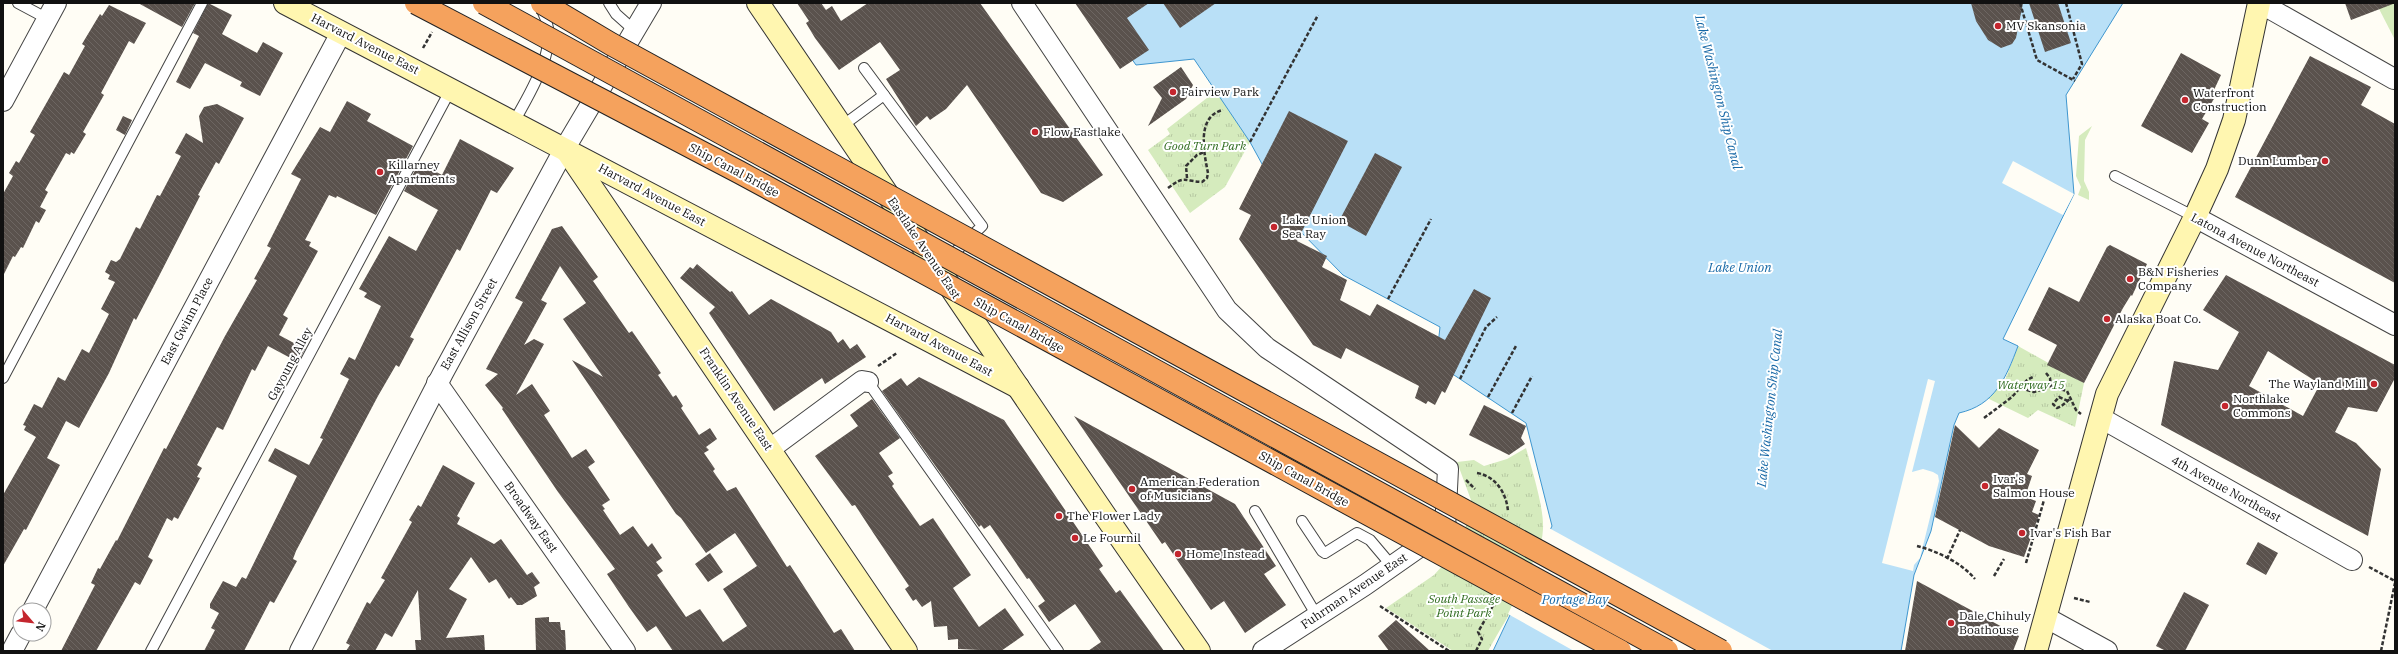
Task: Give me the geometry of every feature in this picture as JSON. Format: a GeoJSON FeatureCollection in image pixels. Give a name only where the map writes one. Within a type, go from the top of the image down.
{"type":"FeatureCollection","features":[{"type":"Feature","properties":{"kind":"highway","name":"Ship Canal Bridge"},"geometry":{"type":"LineString","coordinates":[[416,3],[739,172],[1620,651]]}},
{"type":"Feature","properties":{"kind":"highway","name":"Ship Canal Bridge"},"geometry":{"type":"LineString","coordinates":[[484,3],[1667,651]]}},
{"type":"Feature","properties":{"kind":"highway"},"geometry":{"type":"LineString","coordinates":[[542,3],[611,44],[1721,651]]}},
{"type":"Feature","properties":{"kind":"main road","name":"Harvard Avenue East"},"geometry":{"type":"LineString","coordinates":[[285,3],[565,148],[1018,387]]}},
{"type":"Feature","properties":{"kind":"main road","name":"Eastlake Avenue East"},"geometry":{"type":"LineString","coordinates":[[758,3],[1199,651]]}},
{"type":"Feature","properties":{"kind":"main road"},"geometry":{"type":"LineString","coordinates":[[2036,651],[2091,416],[2107,394],[2195,217],[2216,169],[2234,120],[2260,3]]}},
{"type":"Feature","properties":{"kind":"main road","name":"Franklin Avenue East"},"geometry":{"type":"LineString","coordinates":[[565,148],[906,651]]}},
{"type":"Feature","properties":{"kind":"street","name":"East Allison Street"},"geometry":{"type":"LineString","coordinates":[[300,651],[437,383],[565,148],[651,3]]}},
{"type":"Feature","properties":{"kind":"street","name":"Fuhrman Avenue East"},"geometry":{"type":"LineString","coordinates":[[1022,3],[1227,310],[1267,348],[1448,469],[1445,529],[1392,566],[1263,651]]}},
{"type":"Feature","properties":{"kind":"street"},"geometry":{"type":"LineString","coordinates":[[2260,3],[2394,79]]}},
{"type":"Feature","properties":{"kind":"street"},"geometry":{"type":"LineString","coordinates":[[3,100],[52,11]]}},
{"type":"Feature","properties":{"kind":"street","name":"East Gwinn Place"},"geometry":{"type":"LineString","coordinates":[[37,602],[341,32]]}},
{"type":"Feature","properties":{"kind":"street","name":"Latona Avenue Northeast"},"geometry":{"type":"LineString","coordinates":[[2195,217],[2395,325]]}},
{"type":"Feature","properties":{"kind":"street"},"geometry":{"type":"LineString","coordinates":[[770,449],[862,381],[868,382]]}},
{"type":"Feature","properties":{"kind":"street","name":"Broadway East"},"geometry":{"type":"LineString","coordinates":[[437,383],[625,651]]}},
{"type":"Feature","properties":{"kind":"street","name":"4th Avenue Northeast"},"geometry":{"type":"LineString","coordinates":[[2091,416],[2360,563]]}},
{"type":"Feature","properties":{"kind":"street"},"geometry":{"type":"LineString","coordinates":[[2045,617],[2107,651]]}},
{"type":"Feature","properties":{"kind":"street"},"geometry":{"type":"LineString","coordinates":[[12,651],[17,642]]}},
{"type":"Feature","properties":{"kind":"lane"},"geometry":{"type":"LineString","coordinates":[[18,3],[52,11]]}},
{"type":"Feature","properties":{"kind":"lane"},"geometry":{"type":"LineString","coordinates":[[3,378],[202,3]]}},
{"type":"Feature","properties":{"kind":"lane"},"geometry":{"type":"LineString","coordinates":[[514,122],[537,79],[545,57],[548,34],[544,13],[537,3]]}},
{"type":"Feature","properties":{"kind":"lane"},"geometry":{"type":"LineString","coordinates":[[609,3],[616,14],[635,31]]}},
{"type":"Feature","properties":{"kind":"lane"},"geometry":{"type":"LineString","coordinates":[[864,68],[982,226],[938,269]]}},
{"type":"Feature","properties":{"kind":"lane","name":"Gayoung Alley"},"geometry":{"type":"LineString","coordinates":[[151,651],[451,89]]}},
{"type":"Feature","properties":{"kind":"lane"},"geometry":{"type":"LineString","coordinates":[[842,126],[884,95]]}},
{"type":"Feature","properties":{"kind":"lane","name":"Latona Avenue Northeast"},"geometry":{"type":"LineString","coordinates":[[2115,176],[2195,217]]}},
{"type":"Feature","properties":{"kind":"lane"},"geometry":{"type":"LineString","coordinates":[[868,382],[1058,651]]}},
{"type":"Feature","properties":{"kind":"lane"},"geometry":{"type":"LineString","coordinates":[[1255,511],[1317,616]]}},
{"type":"Feature","properties":{"kind":"lane"},"geometry":{"type":"LineString","coordinates":[[1302,521],[1324,553],[1358,533],[1370,540],[1392,566]]}},
{"type":"Feature","properties":{"kind":"path"},"geometry":{"type":"LineString","coordinates":[[2020,3],[2038,60],[2074,80],[2082,64],[2066,3]]}},
{"type":"Feature","properties":{"kind":"path"},"geometry":{"type":"LineString","coordinates":[[1250,142],[1318,15]]}},
{"type":"Feature","properties":{"kind":"path"},"geometry":{"type":"LineString","coordinates":[[1177,181],[1187,178],[1202,182],[1206,178],[1208,173],[1204,152],[1203,131],[1213,115],[1223,110]]}},
{"type":"Feature","properties":{"kind":"path"},"geometry":{"type":"LineString","coordinates":[[1187,178],[1186,166],[1197,155],[1204,152]]}},
{"type":"Feature","properties":{"kind":"path"},"geometry":{"type":"LineString","coordinates":[[1388,300],[1431,219]]}},
{"type":"Feature","properties":{"kind":"path"},"geometry":{"type":"LineString","coordinates":[[1460,379],[1486,327],[1497,317]]}},
{"type":"Feature","properties":{"kind":"path"},"geometry":{"type":"LineString","coordinates":[[1488,397],[1516,346]]}},
{"type":"Feature","properties":{"kind":"path"},"geometry":{"type":"LineString","coordinates":[[888,360],[897,353]]}},
{"type":"Feature","properties":{"kind":"path"},"geometry":{"type":"LineString","coordinates":[[2046,373],[2050,378],[2051,387]]}},
{"type":"Feature","properties":{"kind":"path"},"geometry":{"type":"LineString","coordinates":[[1512,413],[1532,376]]}},
{"type":"Feature","properties":{"kind":"path"},"geometry":{"type":"LineString","coordinates":[[1984,418],[2012,397],[2033,377]]}},
{"type":"Feature","properties":{"kind":"path"},"geometry":{"type":"LineString","coordinates":[[2023,385],[2026,390],[2034,392],[2051,387],[2067,391],[2076,410],[2091,416]]}},
{"type":"Feature","properties":{"kind":"path"},"geometry":{"type":"LineString","coordinates":[[2068,401],[2059,397],[2053,404],[2057,408],[2068,401],[2071,398]]}},
{"type":"Feature","properties":{"kind":"path"},"geometry":{"type":"LineString","coordinates":[[1467,480],[1475,489]]}},
{"type":"Feature","properties":{"kind":"path"},"geometry":{"type":"LineString","coordinates":[[2026,563],[2044,500]]}},
{"type":"Feature","properties":{"kind":"path"},"geometry":{"type":"LineString","coordinates":[[1947,559],[1960,530]]}},
{"type":"Feature","properties":{"kind":"path"},"geometry":{"type":"LineString","coordinates":[[2036,530],[2049,534]]}},
{"type":"Feature","properties":{"kind":"path"},"geometry":{"type":"LineString","coordinates":[[1917,546],[1932,550],[1969,571],[1975,579]]}},
{"type":"Feature","properties":{"kind":"path"},"geometry":{"type":"LineString","coordinates":[[1994,576],[2004,559]]}},
{"type":"Feature","properties":{"kind":"path"},"geometry":{"type":"LineString","coordinates":[[2360,563],[2395,582],[2393,599],[2381,651]]}},
{"type":"Feature","properties":{"kind":"path"},"geometry":{"type":"LineString","coordinates":[[2074,598],[2090,602]]}},
{"type":"Feature","properties":{"kind":"path"},"geometry":{"type":"LineString","coordinates":[[1380,606],[1449,651]]}},
{"type":"Feature","properties":{"kind":"green space"},"geometry":{"type":"Polygon","coordinates":[[[2376,3],[2395,3],[2395,40],[2376,3]]]}},
{"type":"Feature","properties":{"kind":"green space","name":"Good Turn Park"},"geometry":{"type":"Polygon","coordinates":[[[1216,91],[1250,142],[1225,187],[1190,213],[1148,150],[1170,134],[1167,129],[1216,91]]]}},
{"type":"Feature","properties":{"kind":"green space"},"geometry":{"type":"Polygon","coordinates":[[[2092,126],[2085,140],[2084,181],[2089,192],[2089,200],[2078,195],[2081,187],[2076,176],[2079,136],[2092,126]]]}},
{"type":"Feature","properties":{"kind":"green space","name":"Waterway 15"},"geometry":{"type":"Polygon","coordinates":[[[2018,346],[2084,383],[2075,427],[2038,410],[2028,418],[1987,398],[2005,380],[2018,346]]]}},
{"type":"Feature","properties":{"kind":"green space","name":"South Passage Point Park"},"geometry":{"type":"Polygon","coordinates":[[[1526,448],[1537,488],[1543,520],[1541,544],[1536,560],[1522,592],[1488,651],[1453,651],[1386,608],[1434,575],[1462,544],[1471,500],[1457,462],[1474,460],[1484,466],[1507,459],[1526,448]]]}},
{"type":"Feature","properties":{"kind":"water","name":"Lake Union"},"geometry":{"type":"Polygon","coordinates":[[[1093,3],[2123,3],[2066,95],[2074,194],[2003,339],[2018,346],[2004,379],[1998,388],[1982,404],[1959,413],[1954,425],[1931,531],[1914,575],[1901,651],[1493,651],[1552,526],[1526,423],[1436,363],[1440,327],[1343,275],[1297,228],[1250,142],[1194,59],[1136,65],[1093,3]]]}},
{"type":"Feature","properties":{"kind":"pier"},"geometry":{"type":"Polygon","coordinates":[[[2013,161],[2074,194],[2063,215],[2002,183],[2013,161]]]}},
{"type":"Feature","properties":{"kind":"pier"},"geometry":{"type":"Polygon","coordinates":[[[1928,379],[1935,381],[1912,472],[1923,469],[1933,472],[1938,475],[1939,481],[1920,558],[1914,565],[1913,571],[1882,563],[1928,379]]]}},
{"type":"Feature","properties":{"kind":"pier","name":"Portage Bay"},"geometry":{"type":"Polygon","coordinates":[[[1549,528],[1773,651],[1574,651],[1508,614],[1549,528]]]}},
{"type":"Feature","properties":{"kind":"building"},"geometry":{"type":"Polygon","coordinates":[[[138,3],[195,3],[182,27],[138,3]]]}},
{"type":"Feature","properties":{"kind":"building"},"geometry":{"type":"Polygon","coordinates":[[[208,3],[232,15],[222,34],[257,53],[263,42],[283,53],[260,96],[240,86],[242,82],[205,63],[190,89],[176,82],[199,36],[193,33],[208,3]]]}},
{"type":"Feature","properties":{"kind":"building"},"geometry":{"type":"Polygon","coordinates":[[[797,3],[821,3],[826,10],[832,6],[841,21],[868,3],[980,3],[1103,175],[1063,202],[1041,193],[967,85],[946,109],[930,120],[927,116],[916,126],[886,79],[900,70],[880,42],[839,70],[815,38],[806,23],[809,21],[797,3]]]}},
{"type":"Feature","properties":{"kind":"building"},"geometry":{"type":"Polygon","coordinates":[[[1075,3],[1149,3],[1127,18],[1149,50],[1120,69],[1075,3]]]}},
{"type":"Feature","properties":{"kind":"building"},"geometry":{"type":"Polygon","coordinates":[[[1163,3],[1216,3],[1180,28],[1163,3]]]}},
{"type":"Feature","properties":{"kind":"building","name":"MV Skansonia"},"geometry":{"type":"Polygon","coordinates":[[[1971,3],[2023,3],[2016,38],[2012,44],[2001,48],[1988,40],[1976,21],[1971,3]]]}},
{"type":"Feature","properties":{"kind":"building"},"geometry":{"type":"Polygon","coordinates":[[[2029,3],[2058,3],[2071,43],[2045,52],[2029,3]]]}},
{"type":"Feature","properties":{"kind":"building"},"geometry":{"type":"Polygon","coordinates":[[[2345,3],[2393,3],[2393,4],[2351,20],[2345,3]]]}},
{"type":"Feature","properties":{"kind":"building"},"geometry":{"type":"Polygon","coordinates":[[[109,5],[146,23],[134,44],[129,41],[101,93],[104,95],[83,132],[86,134],[74,154],[71,152],[70,155],[66,153],[45,190],[48,192],[40,207],[46,210],[39,223],[36,221],[23,248],[21,247],[15,257],[13,256],[3,276],[3,194],[13,176],[9,173],[16,161],[19,163],[35,135],[30,132],[64,72],[69,75],[85,46],[82,44],[100,14],[102,16],[109,5]]]}},
{"type":"Feature","properties":{"kind":"building"},"geometry":{"type":"Polygon","coordinates":[[[2181,53],[2221,75],[2214,90],[2218,92],[2202,119],[2209,123],[2192,153],[2141,126],[2181,53]]]}},
{"type":"Feature","properties":{"kind":"building","name":"Dunn Lumber"},"geometry":{"type":"Polygon","coordinates":[[[2310,56],[2371,87],[2361,105],[2395,124],[2395,283],[2235,197],[2310,56]]]}},
{"type":"Feature","properties":{"kind":"building","name":"Fairview Park"},"geometry":{"type":"Polygon","coordinates":[[[1181,67],[1193,85],[1186,99],[1148,126],[1162,98],[1153,87],[1181,67]]]}},
{"type":"Feature","properties":{"kind":"building"},"geometry":{"type":"Polygon","coordinates":[[[347,101],[371,114],[367,121],[413,146],[376,215],[337,196],[336,198],[329,195],[305,240],[311,242],[309,246],[318,251],[283,315],[288,318],[279,335],[305,349],[298,362],[268,346],[255,371],[252,369],[223,430],[217,427],[197,465],[202,468],[197,477],[200,478],[178,519],[174,517],[172,521],[167,518],[148,557],[153,560],[140,585],[135,582],[96,651],[61,651],[95,585],[91,583],[98,568],[100,569],[116,540],[117,541],[164,448],[166,449],[225,336],[257,280],[254,279],[271,248],[267,246],[301,179],[291,174],[320,127],[330,132],[347,101]]]}},
{"type":"Feature","properties":{"kind":"building"},"geometry":{"type":"Polygon","coordinates":[[[217,104],[244,118],[219,164],[216,162],[198,195],[200,196],[136,320],[134,318],[109,373],[79,428],[66,421],[47,458],[60,465],[26,530],[24,529],[3,566],[3,495],[36,437],[24,430],[26,426],[23,425],[34,404],[42,408],[58,377],[65,381],[82,349],[89,353],[109,314],[101,309],[115,282],[108,279],[110,275],[105,272],[111,260],[116,262],[120,259],[136,227],[140,229],[157,195],[160,196],[181,156],[175,153],[186,133],[203,143],[199,116],[204,107],[217,104]]]}},
{"type":"Feature","properties":{"kind":"building","name":"Lake Union Sea Ray"},"geometry":{"type":"Polygon","coordinates":[[[1289,111],[1348,141],[1297,241],[1327,256],[1322,267],[1347,280],[1340,300],[1370,316],[1377,304],[1445,340],[1474,289],[1491,298],[1445,393],[1442,391],[1435,405],[1428,401],[1426,404],[1415,398],[1419,386],[1346,348],[1341,359],[1313,345],[1239,239],[1251,215],[1239,209],[1289,111]]]}},
{"type":"Feature","properties":{"kind":"building"},"geometry":{"type":"Polygon","coordinates":[[[123,116],[132,120],[125,135],[116,130],[123,116]]]}},
{"type":"Feature","properties":{"kind":"building"},"geometry":{"type":"Polygon","coordinates":[[[460,139],[514,168],[497,193],[491,190],[460,251],[457,249],[410,337],[414,339],[399,367],[396,365],[378,396],[296,551],[293,559],[297,561],[274,603],[270,601],[244,651],[204,651],[215,630],[211,628],[219,613],[210,608],[210,604],[223,581],[236,587],[242,577],[246,579],[297,476],[268,461],[275,448],[309,465],[323,439],[320,438],[349,379],[340,374],[349,357],[355,360],[381,306],[364,297],[367,293],[359,289],[389,236],[416,251],[438,210],[404,191],[419,163],[442,175],[460,139]]]}},
{"type":"Feature","properties":{"kind":"building"},"geometry":{"type":"Polygon","coordinates":[[[1375,153],[1402,167],[1366,236],[1339,221],[1375,153]]]}},
{"type":"Feature","properties":{"kind":"building"},"geometry":{"type":"Polygon","coordinates":[[[562,226],[598,277],[593,281],[629,333],[632,331],[661,373],[658,375],[673,397],[676,395],[683,406],[681,408],[699,435],[710,428],[717,439],[706,447],[709,450],[704,453],[715,469],[713,471],[727,491],[736,487],[787,567],[790,565],[834,633],[841,629],[855,651],[673,651],[656,626],[647,632],[629,607],[607,574],[615,569],[558,492],[502,409],[503,408],[485,385],[498,374],[486,369],[523,302],[515,298],[552,229],[562,226]],[[560,266],[541,300],[547,303],[524,345],[534,339],[544,344],[516,395],[532,384],[550,411],[544,415],[572,458],[586,449],[595,462],[588,467],[610,500],[602,505],[605,509],[603,510],[620,535],[633,526],[648,547],[652,543],[662,558],[656,562],[663,571],[657,575],[686,617],[700,609],[723,642],[747,626],[723,589],[757,566],[735,533],[706,553],[681,518],[676,514],[572,360],[603,377],[563,319],[586,303],[560,266]]]}},
{"type":"Feature","properties":{"kind":"building"},"geometry":{"type":"Polygon","coordinates":[[[2110,245],[2147,264],[2132,296],[2131,295],[2123,308],[2084,383],[2047,365],[2057,345],[2028,330],[2049,287],[2079,302],[2107,247],[2110,245]]]}},
{"type":"Feature","properties":{"kind":"building"},"geometry":{"type":"Polygon","coordinates":[[[697,264],[730,292],[732,291],[749,315],[771,299],[831,332],[838,343],[843,339],[850,349],[857,344],[866,357],[825,384],[822,378],[774,411],[709,313],[715,307],[680,278],[690,267],[693,269],[697,264]]]}},
{"type":"Feature","properties":{"kind":"building","name":"Northlake Commons"},"geometry":{"type":"Polygon","coordinates":[[[2226,275],[2395,365],[2395,378],[2377,412],[2348,407],[2335,432],[2356,443],[2381,469],[2368,536],[2161,425],[2174,361],[2218,370],[2239,332],[2203,310],[2226,275]],[[2268,351],[2249,386],[2303,416],[2320,384],[2268,351]]]}},
{"type":"Feature","properties":{"kind":"building"},"geometry":{"type":"Polygon","coordinates":[[[919,377],[1004,420],[1103,566],[1099,569],[1116,593],[1120,590],[1164,651],[1088,651],[1101,642],[1075,604],[1049,622],[1038,606],[1045,601],[1029,578],[1027,579],[990,525],[984,529],[981,525],[979,527],[882,391],[901,378],[907,386],[919,377]]]}},
{"type":"Feature","properties":{"kind":"building"},"geometry":{"type":"Polygon","coordinates":[[[872,399],[900,438],[879,453],[893,473],[888,476],[894,484],[892,486],[920,526],[933,518],[971,575],[953,588],[979,627],[1005,608],[1024,635],[1001,651],[958,649],[958,639],[948,640],[947,626],[934,627],[931,601],[922,607],[916,599],[913,601],[905,589],[909,586],[855,505],[852,506],[815,456],[858,426],[850,415],[872,399]]]}},
{"type":"Feature","properties":{"kind":"building"},"geometry":{"type":"Polygon","coordinates":[[[1484,405],[1526,426],[1521,438],[1525,444],[1509,455],[1469,435],[1484,405]]]}},
{"type":"Feature","properties":{"kind":"building"},"geometry":{"type":"Polygon","coordinates":[[[1074,416],[1235,504],[1276,566],[1264,574],[1286,605],[1245,633],[1224,601],[1211,610],[1165,542],[1162,544],[1074,416]]]}},
{"type":"Feature","properties":{"kind":"building","name":"Ivar's Salmon House"},"geometry":{"type":"Polygon","coordinates":[[[1955,425],[1979,448],[1999,428],[2039,450],[2027,474],[2032,476],[2025,497],[2036,501],[2032,512],[2039,515],[2024,557],[1989,546],[1935,517],[1955,425]]]}},
{"type":"Feature","properties":{"kind":"building"},"geometry":{"type":"Polygon","coordinates":[[[443,465],[475,483],[457,516],[460,518],[457,524],[494,544],[501,539],[527,575],[532,572],[540,583],[534,587],[537,596],[522,605],[517,605],[511,597],[509,599],[496,579],[489,583],[471,557],[449,589],[467,599],[446,638],[484,635],[485,651],[416,651],[415,640],[421,640],[418,590],[392,637],[385,633],[375,651],[346,651],[350,645],[346,643],[367,602],[370,604],[385,580],[381,578],[412,522],[409,520],[418,505],[421,507],[443,465]]]}},
{"type":"Feature","properties":{"kind":"building"},"geometry":{"type":"Polygon","coordinates":[[[2258,542],[2278,553],[2266,575],[2246,564],[2258,542]]]}},
{"type":"Feature","properties":{"kind":"building"},"geometry":{"type":"Polygon","coordinates":[[[710,553],[723,572],[708,582],[695,564],[710,553]]]}},
{"type":"Feature","properties":{"kind":"building","name":"Dale Chihuly Boathouse"},"geometry":{"type":"Polygon","coordinates":[[[1917,581],[2019,636],[2013,651],[1905,651],[1917,581]]]}},
{"type":"Feature","properties":{"kind":"building"},"geometry":{"type":"Polygon","coordinates":[[[2184,592],[2209,605],[2185,651],[2166,651],[2156,646],[2184,592]]]}},
{"type":"Feature","properties":{"kind":"building"},"geometry":{"type":"Polygon","coordinates":[[[549,617],[549,622],[560,622],[561,630],[565,630],[566,651],[536,651],[535,618],[549,617]]]}},
{"type":"Feature","properties":{"kind":"building"},"geometry":{"type":"Polygon","coordinates":[[[1396,620],[1430,651],[1389,651],[1378,636],[1396,620]]]}},
{"type":"Feature","properties":{"kind":"place","name":"MV Skansonia"},"geometry":{"type":"Point","coordinates":[1998,26]}},
{"type":"Feature","properties":{"kind":"place","name":"Fairview Park"},"geometry":{"type":"Point","coordinates":[1173,92]}},
{"type":"Feature","properties":{"kind":"place","name":"Waterfront Construction"},"geometry":{"type":"Point","coordinates":[2185,100]}},
{"type":"Feature","properties":{"kind":"place","name":"Flow Eastlake"},"geometry":{"type":"Point","coordinates":[1035,132]}},
{"type":"Feature","properties":{"kind":"place","name":"Dunn Lumber"},"geometry":{"type":"Point","coordinates":[2325,161]}},
{"type":"Feature","properties":{"kind":"place","name":"Killarney Apartments"},"geometry":{"type":"Point","coordinates":[380,172]}},
{"type":"Feature","properties":{"kind":"place","name":"Lake Union Sea Ray"},"geometry":{"type":"Point","coordinates":[1274,227]}},
{"type":"Feature","properties":{"kind":"place","name":"B&N Fisheries Company"},"geometry":{"type":"Point","coordinates":[2130,279]}},
{"type":"Feature","properties":{"kind":"place","name":"Alaska Boat Co."},"geometry":{"type":"Point","coordinates":[2107,319]}},
{"type":"Feature","properties":{"kind":"place","name":"The Wayland Mill"},"geometry":{"type":"Point","coordinates":[2374,384]}},
{"type":"Feature","properties":{"kind":"place","name":"Northlake Commons"},"geometry":{"type":"Point","coordinates":[2225,406]}},
{"type":"Feature","properties":{"kind":"place","name":"Ivar's Salmon House"},"geometry":{"type":"Point","coordinates":[1985,486]}},
{"type":"Feature","properties":{"kind":"place","name":"American Federation of Musicians"},"geometry":{"type":"Point","coordinates":[1132,489]}},
{"type":"Feature","properties":{"kind":"place","name":"The Flower Lady"},"geometry":{"type":"Point","coordinates":[1059,516]}},
{"type":"Feature","properties":{"kind":"place","name":"Ivar's Fish Bar"},"geometry":{"type":"Point","coordinates":[2022,533]}},
{"type":"Feature","properties":{"kind":"place","name":"Le Fournil"},"geometry":{"type":"Point","coordinates":[1075,538]}},
{"type":"Feature","properties":{"kind":"place","name":"Home Instead"},"geometry":{"type":"Point","coordinates":[1178,554]}},
{"type":"Feature","properties":{"kind":"place","name":"Dale Chihuly Boathouse"},"geometry":{"type":"Point","coordinates":[1951,623]}},
{"type":"Feature","properties":{"kind":"water label","name":"Lake Washington Ship Canal"},"geometry":{"type":"Point","coordinates":[1719,92]}},
{"type":"Feature","properties":{"kind":"water label","name":"Lake Washington Ship Canal"},"geometry":{"type":"Point","coordinates":[1769,408]}}]}
